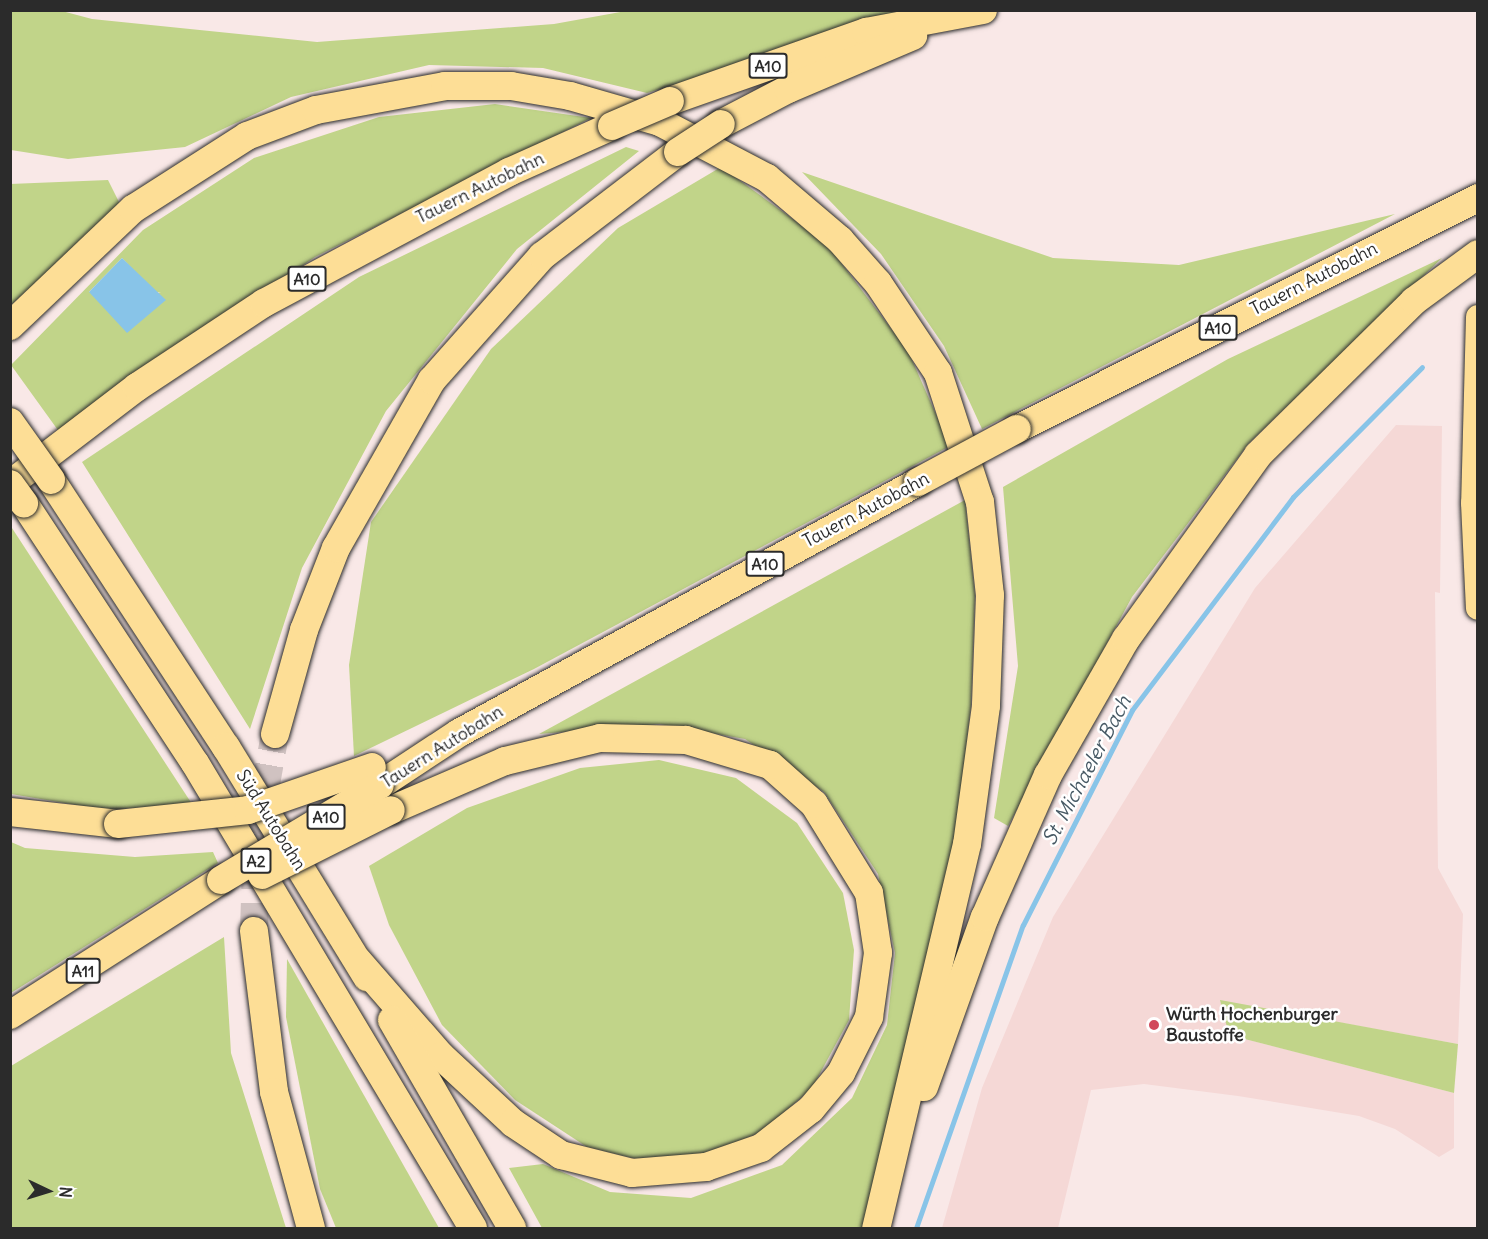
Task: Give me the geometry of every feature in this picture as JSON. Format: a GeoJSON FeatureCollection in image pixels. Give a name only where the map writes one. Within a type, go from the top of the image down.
{"type":"FeatureCollection","features":[{"type":"Feature","properties":{"kind":"highway","name":"Tauern Autobahn"},"geometry":{"type":"LineString","coordinates":[[24,484],[137,387],[264,303],[498,177],[670,101],[866,32],[954,20],[983,10]]}},
{"type":"Feature","properties":{"kind":"highway"},"geometry":{"type":"LineString","coordinates":[[275,734],[304,630],[336,548],[432,380],[542,256],[678,152],[721,124],[788,89],[954,20]]}},
{"type":"Feature","properties":{"kind":"highway"},"geometry":{"type":"LineString","coordinates":[[10,326],[133,209],[247,136],[316,110],[445,86],[512,86],[570,96],[660,122],[767,178],[840,240],[878,283],[938,373],[980,502],[990,595],[986,706],[967,844],[876,1228]]}},
{"type":"Feature","properties":{"kind":"highway","name":"Tauern Autobahn"},"geometry":{"type":"LineString","coordinates":[[271,850],[381,787],[459,733],[918,482],[1017,429],[1478,198]]}},
{"type":"Feature","properties":{"kind":"highway"},"geometry":{"type":"LineString","coordinates":[[881,1228],[926,1078],[985,917],[1048,775],[1125,639],[1258,455],[1414,301],[1478,254]]}},
{"type":"Feature","properties":{"kind":"highway","name":"Süd Autobahn"},"geometry":{"type":"LineString","coordinates":[[10,422],[24,484],[214,793],[473,1228]]}},
{"type":"Feature","properties":{"kind":"highway","name":"Süd Autobahn"},"geometry":{"type":"LineString","coordinates":[[24,484],[358,961],[512,1228]]}},
{"type":"Feature","properties":{"kind":"highway"},"geometry":{"type":"LineString","coordinates":[[10,812],[118,824],[249,810],[381,787],[505,762],[600,738],[686,740],[770,765],[814,804],[869,893],[878,953],[869,1017],[841,1073],[812,1109],[761,1148],[706,1167],[632,1173],[561,1155],[513,1123],[441,1056],[358,961]]}},
{"type":"Feature","properties":{"kind":"highway"},"geometry":{"type":"LineString","coordinates":[[155,926],[381,787]]}},
{"type":"Feature","properties":{"kind":"highway","name":"A11"},"geometry":{"type":"LineString","coordinates":[[10,1015],[155,926],[271,850]]}},
{"type":"Feature","properties":{"kind":"highway"},"geometry":{"type":"LineString","coordinates":[[254,931],[274,1092],[311,1228]]}},
{"type":"Feature","properties":{"kind":"main road"},"geometry":{"type":"LineString","coordinates":[[1478,317],[1473,503],[1478,608]]}},
{"type":"Feature","properties":{"kind":"shaded area"},"geometry":{"type":"Polygon","coordinates":[[[1396,425],[1442,426],[1440,593],[1435,592],[1438,868],[1463,914],[1458,1044],[1221,1001],[1230,1035],[1454,1093],[1454,1148],[1439,1157],[1395,1129],[1359,1116],[1238,1096],[1144,1084],[1091,1090],[1058,1228],[942,1228],[982,1088],[1053,917],[1255,588],[1396,425]]]}},
{"type":"Feature","properties":{"kind":"green space"},"geometry":{"type":"Polygon","coordinates":[[[10,11],[62,11],[92,19],[317,42],[554,24],[626,11],[921,11],[647,93],[543,68],[429,65],[291,97],[185,147],[68,159],[11,150],[10,11]]]}},
{"type":"Feature","properties":{"kind":"green space"},"geometry":{"type":"Polygon","coordinates":[[[495,104],[591,118],[315,257],[60,433],[11,365],[143,230],[254,158],[379,117],[495,104]],[[122,258],[89,292],[161,293],[153,291],[122,258]]]}},
{"type":"Feature","properties":{"kind":"green space"},"geometry":{"type":"Polygon","coordinates":[[[626,147],[639,151],[517,249],[386,411],[302,568],[250,729],[82,462],[359,277],[626,147]]]}},
{"type":"Feature","properties":{"kind":"green space"},"geometry":{"type":"Polygon","coordinates":[[[721,167],[826,243],[908,351],[950,446],[534,669],[354,756],[349,665],[371,522],[491,349],[618,228],[721,167]]]}},
{"type":"Feature","properties":{"kind":"green space"},"geometry":{"type":"Polygon","coordinates":[[[802,172],[1053,258],[1179,265],[1395,214],[982,429],[944,346],[881,254],[802,172]]]}},
{"type":"Feature","properties":{"kind":"green space"},"geometry":{"type":"Polygon","coordinates":[[[108,180],[121,206],[11,305],[10,184],[108,180]]]}},
{"type":"Feature","properties":{"kind":"green space"},"geometry":{"type":"Polygon","coordinates":[[[1442,258],[1249,443],[1132,597],[1008,826],[994,818],[1018,666],[1003,487],[1228,359],[1442,258]]]}},
{"type":"Feature","properties":{"kind":"green space"},"geometry":{"type":"Polygon","coordinates":[[[965,500],[975,595],[971,706],[955,844],[864,1228],[542,1228],[509,1168],[543,1164],[610,1192],[691,1198],[782,1165],[852,1098],[887,1025],[895,953],[878,874],[824,792],[745,739],[660,724],[539,734],[965,500]]]}},
{"type":"Feature","properties":{"kind":"green space"},"geometry":{"type":"Polygon","coordinates":[[[10,525],[192,804],[106,810],[11,794],[10,525]]]}},
{"type":"Feature","properties":{"kind":"green space"},"geometry":{"type":"Polygon","coordinates":[[[659,760],[736,778],[797,823],[843,893],[854,950],[849,1020],[812,1088],[763,1131],[709,1154],[640,1160],[587,1147],[515,1100],[442,1025],[389,925],[369,866],[467,808],[580,768],[659,760]]]}},
{"type":"Feature","properties":{"kind":"green space"},"geometry":{"type":"Polygon","coordinates":[[[11,842],[25,848],[135,857],[213,852],[218,863],[11,993],[11,842]]]}},
{"type":"Feature","properties":{"kind":"green space"},"geometry":{"type":"Polygon","coordinates":[[[224,937],[231,1053],[286,1228],[11,1228],[11,1066],[224,937]]]}},
{"type":"Feature","properties":{"kind":"green space"},"geometry":{"type":"Polygon","coordinates":[[[287,959],[439,1228],[336,1228],[320,1189],[286,1017],[287,959]]]}},
{"type":"Feature","properties":{"kind":"green space"},"geometry":{"type":"Polygon","coordinates":[[[1220,1000],[1458,1044],[1454,1093],[1229,1035],[1220,1000]]]}},
{"type":"Feature","properties":{"kind":"water"},"geometry":{"type":"Polygon","coordinates":[[[122,258],[166,300],[127,333],[89,292],[122,258]]]}},
{"type":"Feature","properties":{"kind":"waterway","name":"St. Michaeler Bach"},"geometry":{"type":"LineString","coordinates":[[916,1228],[1023,925],[1132,710],[1293,497],[1422,367]]}},
{"type":"Feature","properties":{"kind":"tunnel"},"geometry":{"type":"LineString","coordinates":[[254,931],[257,834],[275,734]]}},
{"type":"Feature","properties":{"kind":"place","name":"Würth Hochenburger Baustoffe"},"geometry":{"type":"Point","coordinates":[1154,1025]}}]}
